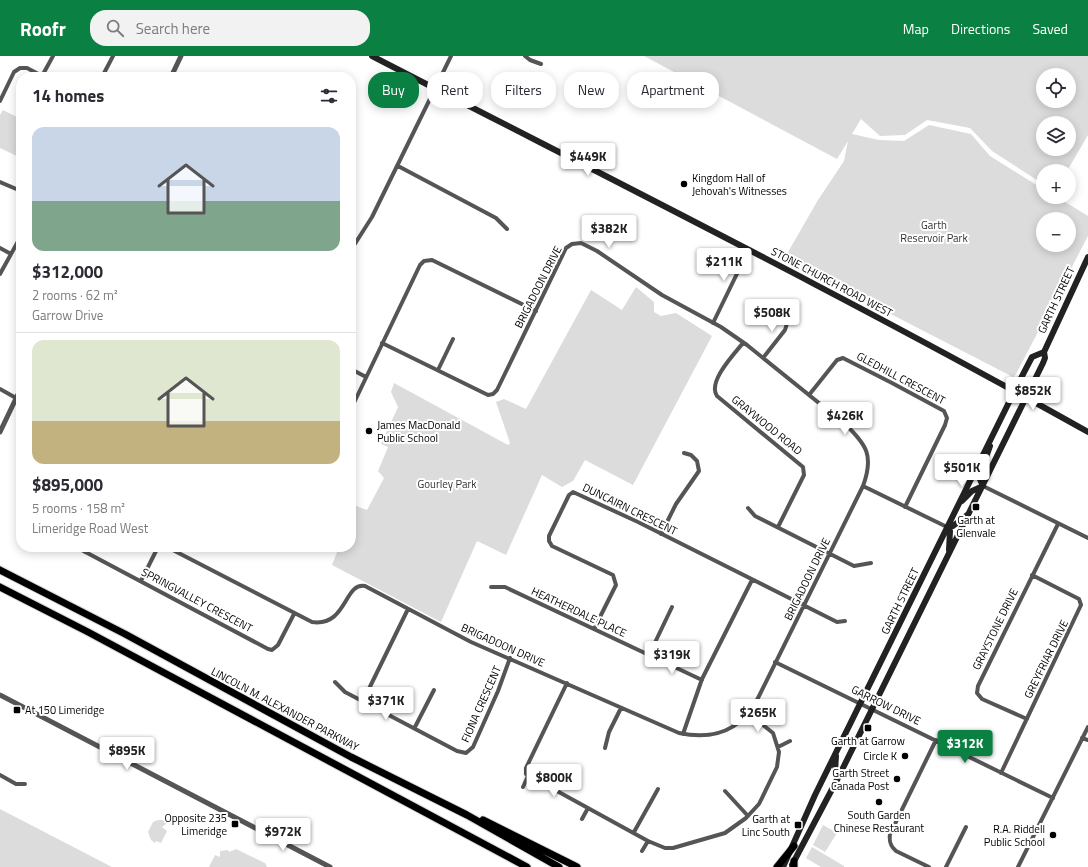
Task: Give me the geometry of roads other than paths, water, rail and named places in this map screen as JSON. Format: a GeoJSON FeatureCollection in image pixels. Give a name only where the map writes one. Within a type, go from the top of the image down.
{"type":"FeatureCollection","features":[{"type":"Feature","properties":{"kind":"highway","name":"LINCOLN M. ALEXANDER PARKWAY"},"geometry":{"type":"LineString","coordinates":[[0,570],[124,634],[350,757],[467,815],[559,867]]}},
{"type":"Feature","properties":{"kind":"highway"},"geometry":{"type":"LineString","coordinates":[[0,587],[527,867]]}},
{"type":"Feature","properties":{"kind":"highway"},"geometry":{"type":"LineString","coordinates":[[467,815],[486,821],[577,867]]}},
{"type":"Feature","properties":{"kind":"highway"},"geometry":{"type":"LineString","coordinates":[[777,867],[794,846]]}},
{"type":"Feature","properties":{"kind":"highway"},"geometry":{"type":"LineString","coordinates":[[498,852],[502,858],[516,867]]}},
{"type":"Feature","properties":{"kind":"main road","name":"STONE CHURCH ROAD WEST"},"geometry":{"type":"LineString","coordinates":[[372,56],[427,84]]}},
{"type":"Feature","properties":{"kind":"main road","name":"STONE CHURCH ROAD WEST"},"geometry":{"type":"LineString","coordinates":[[473,108],[749,249],[1014,390],[1088,432]]}},
{"type":"Feature","properties":{"kind":"main road","name":"GARTH STREET"},"geometry":{"type":"LineString","coordinates":[[793,865],[873,708],[1043,363],[1045,358],[1044,352],[1088,257]]}},
{"type":"Feature","properties":{"kind":"main road","name":"GARTH STREET"},"geometry":{"type":"LineString","coordinates":[[784,867],[815,795],[1014,390],[1032,357],[1044,352]]}},
{"type":"Feature","properties":{"kind":"main road"},"geometry":{"type":"LineString","coordinates":[[956,510],[972,491],[983,486],[979,477],[998,424]]}},
{"type":"Feature","properties":{"kind":"main road"},"geometry":{"type":"LineString","coordinates":[[949,553],[950,531],[947,527],[954,526],[969,513]]}},
{"type":"Feature","properties":{"kind":"main road"},"geometry":{"type":"LineString","coordinates":[[837,751],[835,772],[839,776]]}},
{"type":"Feature","properties":{"kind":"street"},"geometry":{"type":"LineString","coordinates":[[45,72],[53,56]]}},
{"type":"Feature","properties":{"kind":"street"},"geometry":{"type":"LineString","coordinates":[[105,72],[113,56]]}},
{"type":"Feature","properties":{"kind":"street"},"geometry":{"type":"LineString","coordinates":[[173,72],[181,56]]}},
{"type":"Feature","properties":{"kind":"street"},"geometry":{"type":"LineString","coordinates":[[442,72],[451,56]]}},
{"type":"Feature","properties":{"kind":"street"},"geometry":{"type":"LineString","coordinates":[[525,56],[530,60],[541,64]]}},
{"type":"Feature","properties":{"kind":"street"},"geometry":{"type":"LineString","coordinates":[[0,101],[14,72],[20,68],[27,68],[34,72]]}},
{"type":"Feature","properties":{"kind":"street"},"geometry":{"type":"LineString","coordinates":[[356,242],[372,217],[398,166],[427,103]]}},
{"type":"Feature","properties":{"kind":"street"},"geometry":{"type":"LineString","coordinates":[[398,166],[496,218],[507,229]]}},
{"type":"Feature","properties":{"kind":"street"},"geometry":{"type":"LineString","coordinates":[[0,182],[16,189]]}},
{"type":"Feature","properties":{"kind":"street","name":"BRIGADOON DRIVE"},"geometry":{"type":"LineString","coordinates":[[176,552],[312,622],[329,620],[340,611],[354,588],[361,586],[471,642],[683,734],[699,736],[729,730],[748,713],[756,702],[863,486],[869,471],[867,454],[863,445],[845,424],[743,343],[713,323],[662,295],[601,254],[581,243],[572,244],[566,248],[497,390],[493,394],[488,395],[382,342]]}},
{"type":"Feature","properties":{"kind":"street"},"geometry":{"type":"LineString","coordinates":[[0,274],[16,245]]}},
{"type":"Feature","properties":{"kind":"street"},"geometry":{"type":"LineString","coordinates":[[0,248],[11,254]]}},
{"type":"Feature","properties":{"kind":"street"},"geometry":{"type":"LineString","coordinates":[[713,323],[749,249]]}},
{"type":"Feature","properties":{"kind":"street"},"geometry":{"type":"LineString","coordinates":[[356,398],[420,265],[426,260],[434,261],[536,311]]}},
{"type":"Feature","properties":{"kind":"street"},"geometry":{"type":"LineString","coordinates":[[763,358],[785,330],[790,314]]}},
{"type":"Feature","properties":{"kind":"street"},"geometry":{"type":"LineString","coordinates":[[438,370],[453,339]]}},
{"type":"Feature","properties":{"kind":"street","name":"GRAYWOOD ROAD"},"geometry":{"type":"LineString","coordinates":[[743,343],[725,366],[714,385],[714,390],[717,396],[803,467],[804,475],[778,527]]}},
{"type":"Feature","properties":{"kind":"street","name":"GLEDHILL CRESCENT"},"geometry":{"type":"LineString","coordinates":[[809,395],[837,360],[843,358],[944,411],[947,418],[945,425],[905,507]]}},
{"type":"Feature","properties":{"kind":"street"},"geometry":{"type":"LineString","coordinates":[[356,372],[366,377]]}},
{"type":"Feature","properties":{"kind":"street"},"geometry":{"type":"LineString","coordinates":[[0,389],[16,398],[0,432]]}},
{"type":"Feature","properties":{"kind":"street"},"geometry":{"type":"LineString","coordinates":[[661,534],[676,504],[699,471],[697,461],[691,455],[684,453]]}},
{"type":"Feature","properties":{"kind":"street"},"geometry":{"type":"LineString","coordinates":[[863,486],[947,527]]}},
{"type":"Feature","properties":{"kind":"street"},"geometry":{"type":"LineString","coordinates":[[983,486],[1088,538]]}},
{"type":"Feature","properties":{"kind":"street","name":"DUNCAIRN CRESCENT"},"geometry":{"type":"LineString","coordinates":[[594,629],[616,585],[613,575],[552,546],[549,541],[549,536],[569,495],[573,492],[578,493],[837,622],[845,621]]}},
{"type":"Feature","properties":{"kind":"street"},"geometry":{"type":"LineString","coordinates":[[748,508],[755,516],[854,566],[871,563]]}},
{"type":"Feature","properties":{"kind":"street","name":"GRAYSTONE DRIVE"},"geometry":{"type":"LineString","coordinates":[[1026,719],[982,698],[977,693],[978,686],[1058,524]]}},
{"type":"Feature","properties":{"kind":"street","name":"SPRINGVALLEY CRESCENT"},"geometry":{"type":"LineString","coordinates":[[85,552],[268,649],[272,650],[278,645],[294,614]]}},
{"type":"Feature","properties":{"kind":"street"},"geometry":{"type":"LineString","coordinates":[[141,581],[156,552]]}},
{"type":"Feature","properties":{"kind":"street","name":"GREYFRIAR DRIVE"},"geometry":{"type":"LineString","coordinates":[[1001,773],[1081,605],[1078,599],[1032,575]]}},
{"type":"Feature","properties":{"kind":"street"},"geometry":{"type":"LineString","coordinates":[[683,734],[702,680],[752,580]]}},
{"type":"Feature","properties":{"kind":"street","name":"HEATHERDALE PLACE"},"geometry":{"type":"LineString","coordinates":[[491,587],[505,587],[702,680]]}},
{"type":"Feature","properties":{"kind":"street"},"geometry":{"type":"LineString","coordinates":[[649,655],[672,607]]}},
{"type":"Feature","properties":{"kind":"street"},"geometry":{"type":"LineString","coordinates":[[363,701],[408,609]]}},
{"type":"Feature","properties":{"kind":"street","name":"FIONA CRESCENT"},"geometry":{"type":"LineString","coordinates":[[335,682],[342,690],[416,727],[457,751],[469,752],[498,691],[510,658]]}},
{"type":"Feature","properties":{"kind":"street","name":"GARROW DRIVE"},"geometry":{"type":"LineString","coordinates":[[775,662],[873,708],[1053,798]]}},
{"type":"Feature","properties":{"kind":"street"},"geometry":{"type":"LineString","coordinates":[[567,683],[526,768],[526,774],[648,841],[665,848],[673,848],[726,833],[748,816],[759,804],[777,767],[779,758],[778,747],[772,733],[748,713]]}},
{"type":"Feature","properties":{"kind":"street"},"geometry":{"type":"LineString","coordinates":[[416,727],[434,690]]}},
{"type":"Feature","properties":{"kind":"street"},"geometry":{"type":"LineString","coordinates":[[0,695],[330,867]]}},
{"type":"Feature","properties":{"kind":"street"},"geometry":{"type":"LineString","coordinates":[[605,748],[609,732],[621,708]]}},
{"type":"Feature","properties":{"kind":"street"},"geometry":{"type":"LineString","coordinates":[[1018,867],[1088,726]]}},
{"type":"Feature","properties":{"kind":"street"},"geometry":{"type":"LineString","coordinates":[[1082,738],[1088,740]]}},
{"type":"Feature","properties":{"kind":"street"},"geometry":{"type":"LineString","coordinates":[[929,867],[896,851],[892,847],[889,839],[890,834],[936,740]]}},
{"type":"Feature","properties":{"kind":"street"},"geometry":{"type":"LineString","coordinates":[[778,747],[790,741]]}},
{"type":"Feature","properties":{"kind":"street"},"geometry":{"type":"LineString","coordinates":[[0,776],[16,784],[25,784]]}},
{"type":"Feature","properties":{"kind":"street"},"geometry":{"type":"LineString","coordinates":[[523,787],[528,776]]}},
{"type":"Feature","properties":{"kind":"street"},"geometry":{"type":"LineString","coordinates":[[634,832],[658,789]]}},
{"type":"Feature","properties":{"kind":"street"},"geometry":{"type":"LineString","coordinates":[[725,791],[748,816]]}},
{"type":"Feature","properties":{"kind":"street"},"geometry":{"type":"LineString","coordinates":[[582,819],[588,808]]}},
{"type":"Feature","properties":{"kind":"street"},"geometry":{"type":"LineString","coordinates":[[946,867],[966,827]]}},
{"type":"Feature","properties":{"kind":"street"},"geometry":{"type":"LineString","coordinates":[[642,851],[648,841]]}},
{"type":"Feature","properties":{"kind":"place","name":"Kingdom Hall of Jehovah's Witnesses"},"geometry":{"type":"Point","coordinates":[684,184]}},
{"type":"Feature","properties":{"kind":"place","name":"James MacDonald Public School"},"geometry":{"type":"Point","coordinates":[369,431]}},
{"type":"Feature","properties":{"kind":"place","name":"Garth at Glenvale"},"geometry":{"type":"Point","coordinates":[976,507]}},
{"type":"Feature","properties":{"kind":"place","name":"At 150 Limeridge"},"geometry":{"type":"Point","coordinates":[17,710]}},
{"type":"Feature","properties":{"kind":"place","name":"Garth at Garrow"},"geometry":{"type":"Point","coordinates":[868,728]}},
{"type":"Feature","properties":{"kind":"place","name":"Circle K"},"geometry":{"type":"Point","coordinates":[905,756]}},
{"type":"Feature","properties":{"kind":"place","name":"Garth Street Canada Post"},"geometry":{"type":"Point","coordinates":[897,779]}},
{"type":"Feature","properties":{"kind":"place","name":"South Garden Chinese Restaurant"},"geometry":{"type":"Point","coordinates":[879,802]}},
{"type":"Feature","properties":{"kind":"place","name":"Opposite 235 Limeridge"},"geometry":{"type":"Point","coordinates":[235,824]}},
{"type":"Feature","properties":{"kind":"place","name":"Garth at Linc South"},"geometry":{"type":"Point","coordinates":[798,825]}},
{"type":"Feature","properties":{"kind":"place","name":"R.A. Riddell Public School"},"geometry":{"type":"Point","coordinates":[1053,835]}},
{"type":"Feature","properties":{"kind":"park label","name":"Garth Reservoir Park"},"geometry":{"type":"Point","coordinates":[934,231]}},
{"type":"Feature","properties":{"kind":"park label","name":"Gourley Park"},"geometry":{"type":"Point","coordinates":[447,484]}}]}
